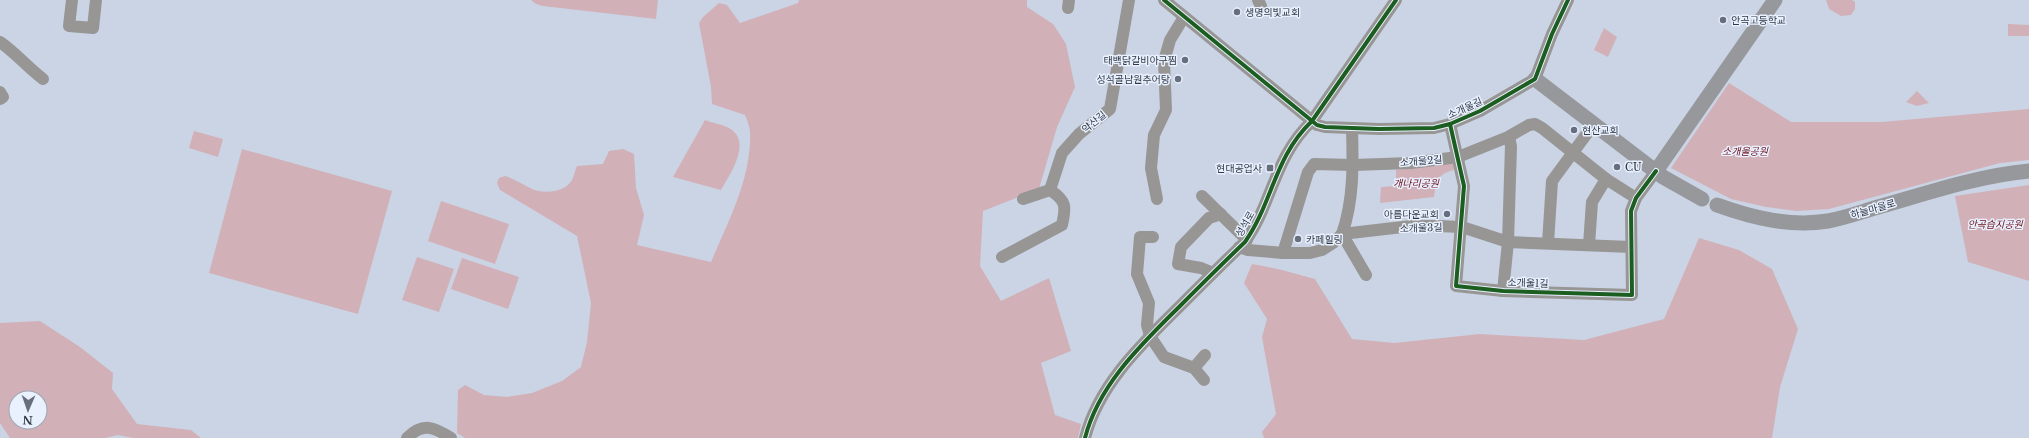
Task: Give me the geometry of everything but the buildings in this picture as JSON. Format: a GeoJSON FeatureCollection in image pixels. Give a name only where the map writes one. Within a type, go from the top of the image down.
{"type":"FeatureCollection","features":[{"type":"Feature","properties":{"kind":"main road"},"geometry":{"type":"LineString","coordinates":[[1656,171],[1775,0]]}},
{"type":"Feature","properties":{"kind":"main road"},"geometry":{"type":"LineString","coordinates":[[1535,79],[1656,171],[1681,188],[1702,199]]}},
{"type":"Feature","properties":{"kind":"main road","name":"하늘마을로"},"geometry":{"type":"LineString","coordinates":[[1717,205],[1750,217],[1775,222],[1828,221],[1973,180],[1999,174],[2029,171]]}},
{"type":"Feature","properties":{"kind":"street"},"geometry":{"type":"LineString","coordinates":[[72,0],[69,26],[93,28],[96,0]]}},
{"type":"Feature","properties":{"kind":"street","name":"약산길"},"geometry":{"type":"LineString","coordinates":[[1050,190],[1062,154],[1079,134],[1110,109],[1129,0]]}},
{"type":"Feature","properties":{"kind":"street"},"geometry":{"type":"LineString","coordinates":[[1164,0],[1312,121]]}},
{"type":"Feature","properties":{"kind":"street","name":"성석로"},"geometry":{"type":"LineString","coordinates":[[1085,438],[1097,405],[1121,370],[1150,336],[1243,244],[1258,221],[1286,153],[1298,134],[1312,121],[1394,0]]}},
{"type":"Feature","properties":{"kind":"street"},"geometry":{"type":"LineString","coordinates":[[1535,79],[1552,34],[1568,0]]}},
{"type":"Feature","properties":{"kind":"street"},"geometry":{"type":"LineString","coordinates":[[1157,199],[1152,168],[1154,135],[1166,110],[1164,61],[1170,40],[1184,17]]}},
{"type":"Feature","properties":{"kind":"street"},"geometry":{"type":"LineString","coordinates":[[0,42],[15,52],[31,70],[43,79]]}},
{"type":"Feature","properties":{"kind":"street","name":"소개울길"},"geometry":{"type":"LineString","coordinates":[[1312,121],[1322,127],[1434,128],[1450,124],[1480,111],[1535,79]]}},
{"type":"Feature","properties":{"kind":"street"},"geometry":{"type":"LineString","coordinates":[[0,92],[3,97],[0,99]]}},
{"type":"Feature","properties":{"kind":"street","name":"소개울1길"},"geometry":{"type":"LineString","coordinates":[[1450,124],[1464,186],[1462,228],[1456,286],[1503,291],[1632,295],[1631,211],[1636,198],[1656,171]]}},
{"type":"Feature","properties":{"kind":"street","name":"소개울2길"},"geometry":{"type":"LineString","coordinates":[[1283,253],[1308,172],[1314,164],[1353,165],[1412,162],[1458,157],[1509,137],[1529,125],[1535,124],[1606,180],[1636,198]]}},
{"type":"Feature","properties":{"kind":"street"},"geometry":{"type":"LineString","coordinates":[[1548,243],[1552,181],[1594,124]]}},
{"type":"Feature","properties":{"kind":"street"},"geometry":{"type":"LineString","coordinates":[[1202,196],[1221,214],[1248,250],[1283,253],[1310,253],[1322,250],[1333,243],[1342,234],[1348,218],[1353,165],[1352,128]]}},
{"type":"Feature","properties":{"kind":"street"},"geometry":{"type":"LineString","coordinates":[[1503,291],[1508,242],[1511,146],[1509,137]]}},
{"type":"Feature","properties":{"kind":"street"},"geometry":{"type":"LineString","coordinates":[[1589,245],[1592,202],[1606,180]]}},
{"type":"Feature","properties":{"kind":"street"},"geometry":{"type":"LineString","coordinates":[[1002,257],[1062,225],[1065,210],[1062,197],[1050,190],[1023,199]]}},
{"type":"Feature","properties":{"kind":"street"},"geometry":{"type":"LineString","coordinates":[[1213,273],[1201,268],[1178,264],[1181,247],[1209,218],[1221,214]]}},
{"type":"Feature","properties":{"kind":"street","name":"소개울3길"},"geometry":{"type":"LineString","coordinates":[[1342,234],[1411,226],[1462,228],[1508,242],[1631,247]]}},
{"type":"Feature","properties":{"kind":"street"},"geometry":{"type":"LineString","coordinates":[[1342,234],[1366,276]]}},
{"type":"Feature","properties":{"kind":"street"},"geometry":{"type":"LineString","coordinates":[[1153,237],[1140,237],[1137,274],[1150,303],[1147,325],[1150,336],[1164,356],[1194,368],[1204,380]]}},
{"type":"Feature","properties":{"kind":"street"},"geometry":{"type":"LineString","coordinates":[[1194,368],[1205,355]]}},
{"type":"Feature","properties":{"kind":"street"},"geometry":{"type":"LineString","coordinates":[[407,438],[425,428],[435,428],[451,438]]}},
{"type":"Feature","properties":{"kind":"green space"},"geometry":{"type":"Polygon","coordinates":[[[531,0],[658,0],[656,19],[543,6],[536,4],[531,0]]]}},
{"type":"Feature","properties":{"kind":"green space"},"geometry":{"type":"Polygon","coordinates":[[[799,0],[1027,0],[1027,7],[1053,24],[1066,44],[1075,87],[1057,127],[1039,189],[983,211],[980,266],[1001,301],[1049,278],[1071,351],[1041,363],[1055,415],[1081,424],[1078,438],[465,438],[457,433],[458,390],[465,385],[484,395],[507,397],[532,393],[562,381],[581,367],[587,342],[591,303],[577,236],[500,190],[497,183],[499,178],[505,176],[532,189],[542,192],[559,190],[564,188],[572,180],[577,166],[603,164],[609,151],[623,149],[634,154],[636,188],[644,215],[637,245],[711,262],[738,199],[747,166],[750,149],[750,132],[745,115],[712,104],[711,87],[699,23],[703,17],[719,3],[727,5],[740,23],[798,3],[799,0]]]}},
{"type":"Feature","properties":{"kind":"green space"},"geometry":{"type":"Polygon","coordinates":[[[1826,0],[1852,0],[1855,2],[1855,9],[1851,15],[1841,16],[1829,9],[1826,0]]]}},
{"type":"Feature","properties":{"kind":"green space"},"geometry":{"type":"Polygon","coordinates":[[[2008,24],[2029,25],[2029,36],[2008,36],[2008,24]]]}},
{"type":"Feature","properties":{"kind":"green space"},"geometry":{"type":"Polygon","coordinates":[[[1604,28],[1617,37],[1608,57],[1594,50],[1604,28]]]}},
{"type":"Feature","properties":{"kind":"green space","name":"소개울공원"},"geometry":{"type":"Polygon","coordinates":[[[1729,83],[1791,122],[1882,122],[2029,109],[2029,160],[2000,163],[1829,209],[1796,211],[1766,207],[1731,199],[1671,168],[1729,83]]]}},
{"type":"Feature","properties":{"kind":"green space"},"geometry":{"type":"Polygon","coordinates":[[[1917,91],[1929,103],[1917,106],[1906,102],[1917,91]]]}},
{"type":"Feature","properties":{"kind":"green space"},"geometry":{"type":"Polygon","coordinates":[[[705,120],[729,128],[736,134],[739,141],[739,149],[734,167],[721,190],[673,177],[705,120]]]}},
{"type":"Feature","properties":{"kind":"green space"},"geometry":{"type":"Polygon","coordinates":[[[194,131],[223,139],[218,157],[189,148],[194,131]]]}},
{"type":"Feature","properties":{"kind":"green space"},"geometry":{"type":"Polygon","coordinates":[[[242,149],[392,191],[358,314],[209,273],[242,149]]]}},
{"type":"Feature","properties":{"kind":"green space","name":"개나리공원"},"geometry":{"type":"Polygon","coordinates":[[[1454,162],[1454,170],[1444,174],[1438,179],[1434,197],[1380,203],[1381,187],[1396,186],[1396,170],[1454,162]]]}},
{"type":"Feature","properties":{"kind":"green space","name":"안곡습지공원"},"geometry":{"type":"Polygon","coordinates":[[[2029,185],[2029,281],[1968,262],[1955,196],[2029,185]]]}},
{"type":"Feature","properties":{"kind":"green space"},"geometry":{"type":"Polygon","coordinates":[[[441,201],[509,224],[495,264],[428,241],[441,201]]]}},
{"type":"Feature","properties":{"kind":"green space"},"geometry":{"type":"Polygon","coordinates":[[[1699,238],[1739,250],[1772,269],[1798,329],[1780,387],[1772,438],[1264,438],[1262,432],[1276,414],[1262,337],[1267,319],[1244,283],[1252,264],[1315,279],[1352,339],[1394,343],[1480,334],[1584,340],[1664,319],[1699,238]]]}},
{"type":"Feature","properties":{"kind":"green space"},"geometry":{"type":"Polygon","coordinates":[[[417,257],[454,269],[439,312],[402,300],[417,257]]]}},
{"type":"Feature","properties":{"kind":"green space"},"geometry":{"type":"Polygon","coordinates":[[[462,258],[519,277],[508,309],[451,289],[462,258]]]}},
{"type":"Feature","properties":{"kind":"green space"},"geometry":{"type":"Polygon","coordinates":[[[40,321],[80,347],[113,373],[112,389],[137,424],[191,430],[201,438],[133,438],[118,435],[105,438],[10,438],[0,423],[0,323],[40,321]]]}},
{"type":"Feature","properties":{"kind":"cycle path"},"geometry":{"type":"LineString","coordinates":[[1164,0],[1317,125],[1325,127],[1379,129],[1434,128],[1450,124],[1480,111],[1535,79],[1552,34],[1568,0]]}},
{"type":"Feature","properties":{"kind":"cycle path"},"geometry":{"type":"LineString","coordinates":[[1085,438],[1101,399],[1124,365],[1153,333],[1245,242],[1262,211],[1289,149],[1312,121],[1396,0]]}},
{"type":"Feature","properties":{"kind":"cycle path"},"geometry":{"type":"LineString","coordinates":[[1450,124],[1464,186],[1456,286],[1503,291],[1632,295],[1631,211],[1636,198],[1656,171]]}},
{"type":"Feature","properties":{"kind":"place","name":"생명의빛교회"},"geometry":{"type":"Point","coordinates":[1237,12]}},
{"type":"Feature","properties":{"kind":"place","name":"안곡고등학교"},"geometry":{"type":"Point","coordinates":[1723,20]}},
{"type":"Feature","properties":{"kind":"place","name":"태백닭갈비아구찜"},"geometry":{"type":"Point","coordinates":[1185,60]}},
{"type":"Feature","properties":{"kind":"place","name":"성석골남원추어탕"},"geometry":{"type":"Point","coordinates":[1178,79]}},
{"type":"Feature","properties":{"kind":"place","name":"현산교회"},"geometry":{"type":"Point","coordinates":[1574,130]}},
{"type":"Feature","properties":{"kind":"place","name":"CU"},"geometry":{"type":"Point","coordinates":[1617,167]}},
{"type":"Feature","properties":{"kind":"place","name":"현대공업사"},"geometry":{"type":"Point","coordinates":[1270,168]}},
{"type":"Feature","properties":{"kind":"place","name":"아름다운교회"},"geometry":{"type":"Point","coordinates":[1447,214]}},
{"type":"Feature","properties":{"kind":"place","name":"카페힐링"},"geometry":{"type":"Point","coordinates":[1298,239]}}]}
